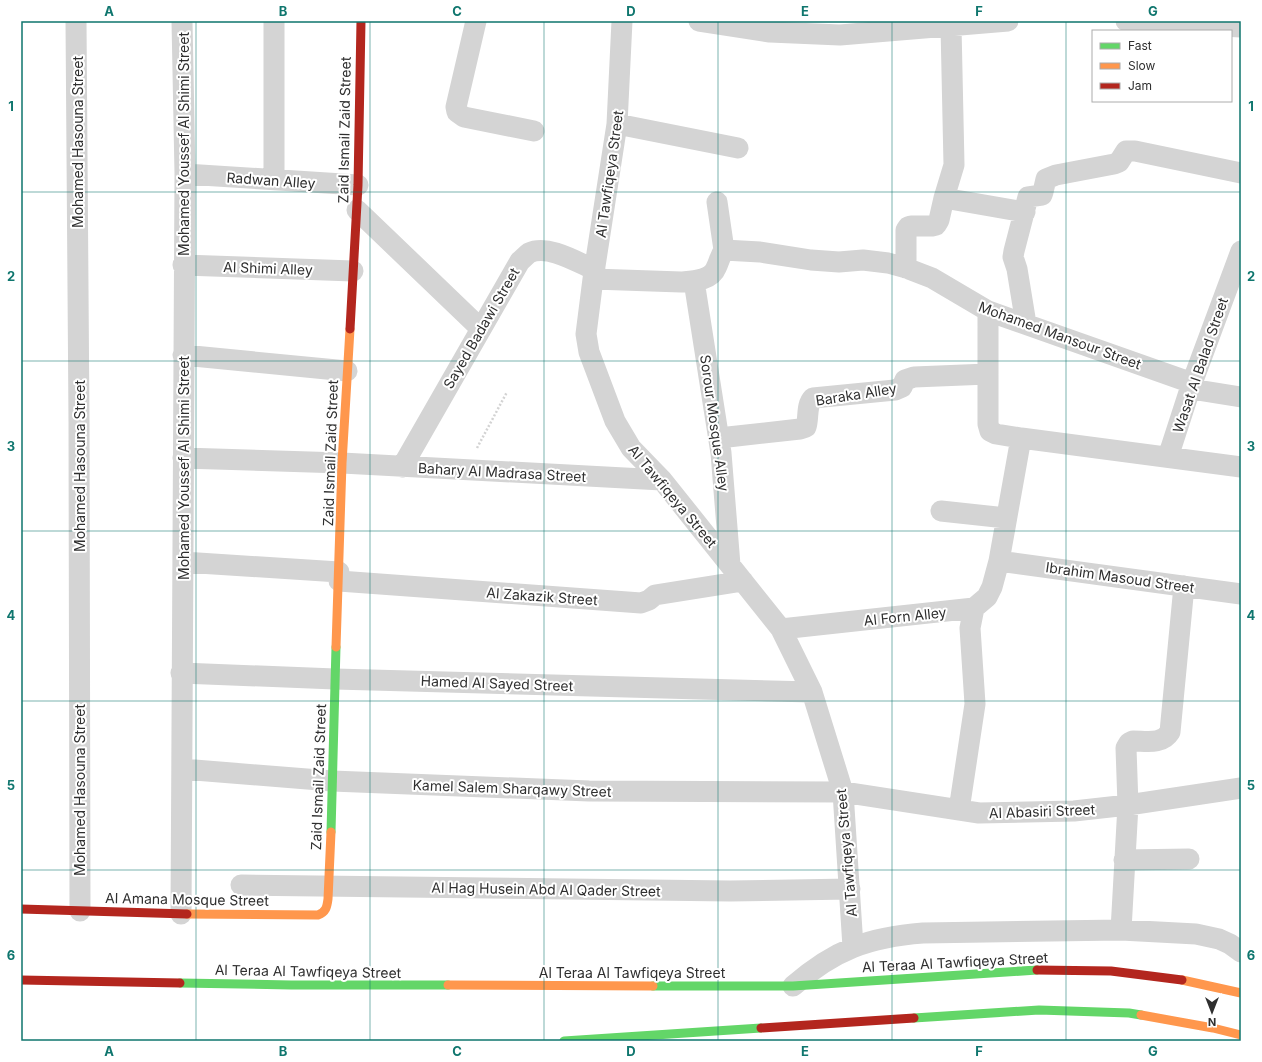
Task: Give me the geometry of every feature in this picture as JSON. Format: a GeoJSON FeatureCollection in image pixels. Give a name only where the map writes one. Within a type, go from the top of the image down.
{"type":"FeatureCollection","features":[{"type":"Feature","properties":{"kind":"main road","name":"Zaid Ismail Zaid Street"},"geometry":{"type":"LineString","coordinates":[[329,886],[342,463],[358,185],[361,21]]}},
{"type":"Feature","properties":{"kind":"main road","name":"Al Amana Mosque Street"},"geometry":{"type":"LineString","coordinates":[[21,909],[180,914],[322,914],[326,911],[329,886]]}},
{"type":"Feature","properties":{"kind":"main road","name":"Al Teraa Al Tawfiqeya Street"},"geometry":{"type":"LineString","coordinates":[[21,980],[291,985],[793,986],[1044,970],[1110,971],[1173,978],[1241,993]]}},
{"type":"Feature","properties":{"kind":"main road"},"geometry":{"type":"LineString","coordinates":[[564,1041],[776,1034],[1039,1010],[1129,1014],[1213,1028],[1241,1036]]}},
{"type":"Feature","properties":{"kind":"street","name":"Mohamed Hasouna Street"},"geometry":{"type":"LineString","coordinates":[[76,21],[80,911]]}},
{"type":"Feature","properties":{"kind":"street","name":"Mohamed Youssef Al Shimi Street"},"geometry":{"type":"LineString","coordinates":[[180,914],[182,769],[181,673],[183,562],[184,174],[182,21]]}},
{"type":"Feature","properties":{"kind":"street"},"geometry":{"type":"LineString","coordinates":[[274,21],[274,180]]}},
{"type":"Feature","properties":{"kind":"street"},"geometry":{"type":"LineString","coordinates":[[476,21],[456,107],[457,112],[464,117],[534,131]]}},
{"type":"Feature","properties":{"kind":"street","name":"Al Tawfiqeya Street"},"geometry":{"type":"LineString","coordinates":[[622,21],[617,124],[586,334],[589,352],[615,421],[631,448],[662,480],[781,629],[812,692],[843,792],[853,947]]}},
{"type":"Feature","properties":{"kind":"street"},"geometry":{"type":"LineString","coordinates":[[699,21],[777,27],[842,28],[951,26],[1008,21]]}},
{"type":"Feature","properties":{"kind":"street"},"geometry":{"type":"LineString","coordinates":[[1126,21],[1232,25]]}},
{"type":"Feature","properties":{"kind":"street"},"geometry":{"type":"LineString","coordinates":[[906,268],[906,230],[911,226],[936,225],[939,220],[954,166],[951,26]]}},
{"type":"Feature","properties":{"kind":"street"},"geometry":{"type":"LineString","coordinates":[[617,124],[738,148]]}},
{"type":"Feature","properties":{"kind":"street"},"geometry":{"type":"LineString","coordinates":[[1026,324],[1018,269],[1013,257],[1028,197],[1042,194],[1046,179],[1056,175],[1114,164],[1119,162],[1126,151],[1135,150],[1241,173]]}},
{"type":"Feature","properties":{"kind":"street","name":"Radwan Alley"},"geometry":{"type":"LineString","coordinates":[[184,174],[358,185]]}},
{"type":"Feature","properties":{"kind":"street"},"geometry":{"type":"LineString","coordinates":[[944,198],[1025,212]]}},
{"type":"Feature","properties":{"kind":"street"},"geometry":{"type":"LineString","coordinates":[[594,275],[681,282],[694,281],[710,276],[716,269],[718,260],[724,250],[717,202]]}},
{"type":"Feature","properties":{"kind":"street"},"geometry":{"type":"LineString","coordinates":[[356,210],[481,329]]}},
{"type":"Feature","properties":{"kind":"street","name":"Sayed Badawi Street"},"geometry":{"type":"LineString","coordinates":[[402,467],[520,261],[529,253],[541,250],[554,252],[594,275]]}},
{"type":"Feature","properties":{"kind":"street","name":"Mohamed Mansour Street"},"geometry":{"type":"LineString","coordinates":[[724,250],[760,252],[839,262],[863,260],[882,262],[906,268],[932,278],[988,311],[1192,386],[1241,398]]}},
{"type":"Feature","properties":{"kind":"street","name":"Wasat Al Balad Street"},"geometry":{"type":"LineString","coordinates":[[1168,457],[1192,386],[1240,255]]}},
{"type":"Feature","properties":{"kind":"street","name":"Al Shimi Alley"},"geometry":{"type":"LineString","coordinates":[[183,265],[353,271]]}},
{"type":"Feature","properties":{"kind":"street","name":"Sorour Mosque Alley"},"geometry":{"type":"LineString","coordinates":[[694,281],[719,438],[736,573]]}},
{"type":"Feature","properties":{"kind":"street"},"geometry":{"type":"LineString","coordinates":[[988,311],[988,424],[990,431],[996,434],[1021,438],[1241,467]]}},
{"type":"Feature","properties":{"kind":"street"},"geometry":{"type":"LineString","coordinates":[[183,356],[347,371]]}},
{"type":"Feature","properties":{"kind":"street","name":"Baraka Alley"},"geometry":{"type":"LineString","coordinates":[[719,438],[806,427],[808,422],[809,402],[813,398],[895,390],[902,387],[905,380],[914,377],[988,374]]}},
{"type":"Feature","properties":{"kind":"street"},"geometry":{"type":"LineString","coordinates":[[959,810],[975,704],[970,628],[974,608],[987,596],[992,587],[999,561],[1021,438]]}},
{"type":"Feature","properties":{"kind":"street","name":"Bahary Al Madrasa Street"},"geometry":{"type":"LineString","coordinates":[[183,458],[342,463],[662,480]]}},
{"type":"Feature","properties":{"kind":"street"},"geometry":{"type":"LineString","coordinates":[[941,512],[1006,518]]}},
{"type":"Feature","properties":{"kind":"street","name":"Ibrahim Masoud Street"},"geometry":{"type":"LineString","coordinates":[[999,561],[1241,594]]}},
{"type":"Feature","properties":{"kind":"street","name":"Al Zakazik Street"},"geometry":{"type":"LineString","coordinates":[[183,562],[641,603],[649,600],[655,595],[736,573]]}},
{"type":"Feature","properties":{"kind":"street"},"geometry":{"type":"LineString","coordinates":[[1121,930],[1128,805],[1126,748],[1128,743],[1132,741],[1161,741],[1167,737],[1170,732],[1184,586]]}},
{"type":"Feature","properties":{"kind":"street","name":"Al Forn Alley"},"geometry":{"type":"LineString","coordinates":[[781,629],[974,608]]}},
{"type":"Feature","properties":{"kind":"street","name":"Hamed Al Sayed Street"},"geometry":{"type":"LineString","coordinates":[[181,673],[335,679],[812,692]]}},
{"type":"Feature","properties":{"kind":"street","name":"Kamel Salem Sharqawy Street"},"geometry":{"type":"LineString","coordinates":[[182,769],[332,781],[589,791],[843,792]]}},
{"type":"Feature","properties":{"kind":"street","name":"Al Abasiri Street"},"geometry":{"type":"LineString","coordinates":[[843,792],[978,813],[1074,811],[1128,805],[1241,788]]}},
{"type":"Feature","properties":{"kind":"street"},"geometry":{"type":"LineString","coordinates":[[1124,860],[1189,859]]}},
{"type":"Feature","properties":{"kind":"street","name":"Al Hag Husein Abd Al Qader Street"},"geometry":{"type":"LineString","coordinates":[[242,885],[730,891],[850,889]]}},
{"type":"Feature","properties":{"kind":"street"},"geometry":{"type":"LineString","coordinates":[[793,986],[811,970],[853,947],[876,939],[923,933],[1121,930],[1208,936],[1230,944],[1241,952]]}},
{"type":"Feature","properties":{"kind":"path"},"geometry":{"type":"LineString","coordinates":[[465,470],[506,392]]}},
{"type":"Feature","properties":{"kind":"traffic: fast"},"geometry":{"type":"LineString","coordinates":[[331,832],[336,647]]}},
{"type":"Feature","properties":{"kind":"traffic: fast"},"geometry":{"type":"LineString","coordinates":[[653,986],[793,986],[1037,970]]}},
{"type":"Feature","properties":{"kind":"traffic: fast"},"geometry":{"type":"LineString","coordinates":[[180,983],[448,985]]}},
{"type":"Feature","properties":{"kind":"traffic: fast"},"geometry":{"type":"LineString","coordinates":[[914,1018],[1039,1010],[1129,1013],[1141,1015]]}},
{"type":"Feature","properties":{"kind":"traffic: fast"},"geometry":{"type":"LineString","coordinates":[[564,1041],[761,1028]]}},
{"type":"Feature","properties":{"kind":"traffic: slow"},"geometry":{"type":"LineString","coordinates":[[336,647],[342,463],[350,329]]}},
{"type":"Feature","properties":{"kind":"traffic: slow"},"geometry":{"type":"LineString","coordinates":[[187,914],[321,914],[326,909],[328,899],[331,832]]}},
{"type":"Feature","properties":{"kind":"traffic: slow"},"geometry":{"type":"LineString","coordinates":[[1182,980],[1241,993]]}},
{"type":"Feature","properties":{"kind":"traffic: slow"},"geometry":{"type":"LineString","coordinates":[[448,985],[653,986]]}},
{"type":"Feature","properties":{"kind":"traffic: slow"},"geometry":{"type":"LineString","coordinates":[[1141,1015],[1213,1028],[1241,1035]]}},
{"type":"Feature","properties":{"kind":"traffic: jam"},"geometry":{"type":"LineString","coordinates":[[350,329],[358,185],[361,21]]}},
{"type":"Feature","properties":{"kind":"traffic: jam"},"geometry":{"type":"LineString","coordinates":[[21,909],[187,914]]}},
{"type":"Feature","properties":{"kind":"traffic: jam"},"geometry":{"type":"LineString","coordinates":[[1037,970],[1111,971],[1182,980]]}},
{"type":"Feature","properties":{"kind":"traffic: jam"},"geometry":{"type":"LineString","coordinates":[[21,980],[180,983]]}},
{"type":"Feature","properties":{"kind":"traffic: jam"},"geometry":{"type":"LineString","coordinates":[[761,1028],[914,1018]]}}]}
